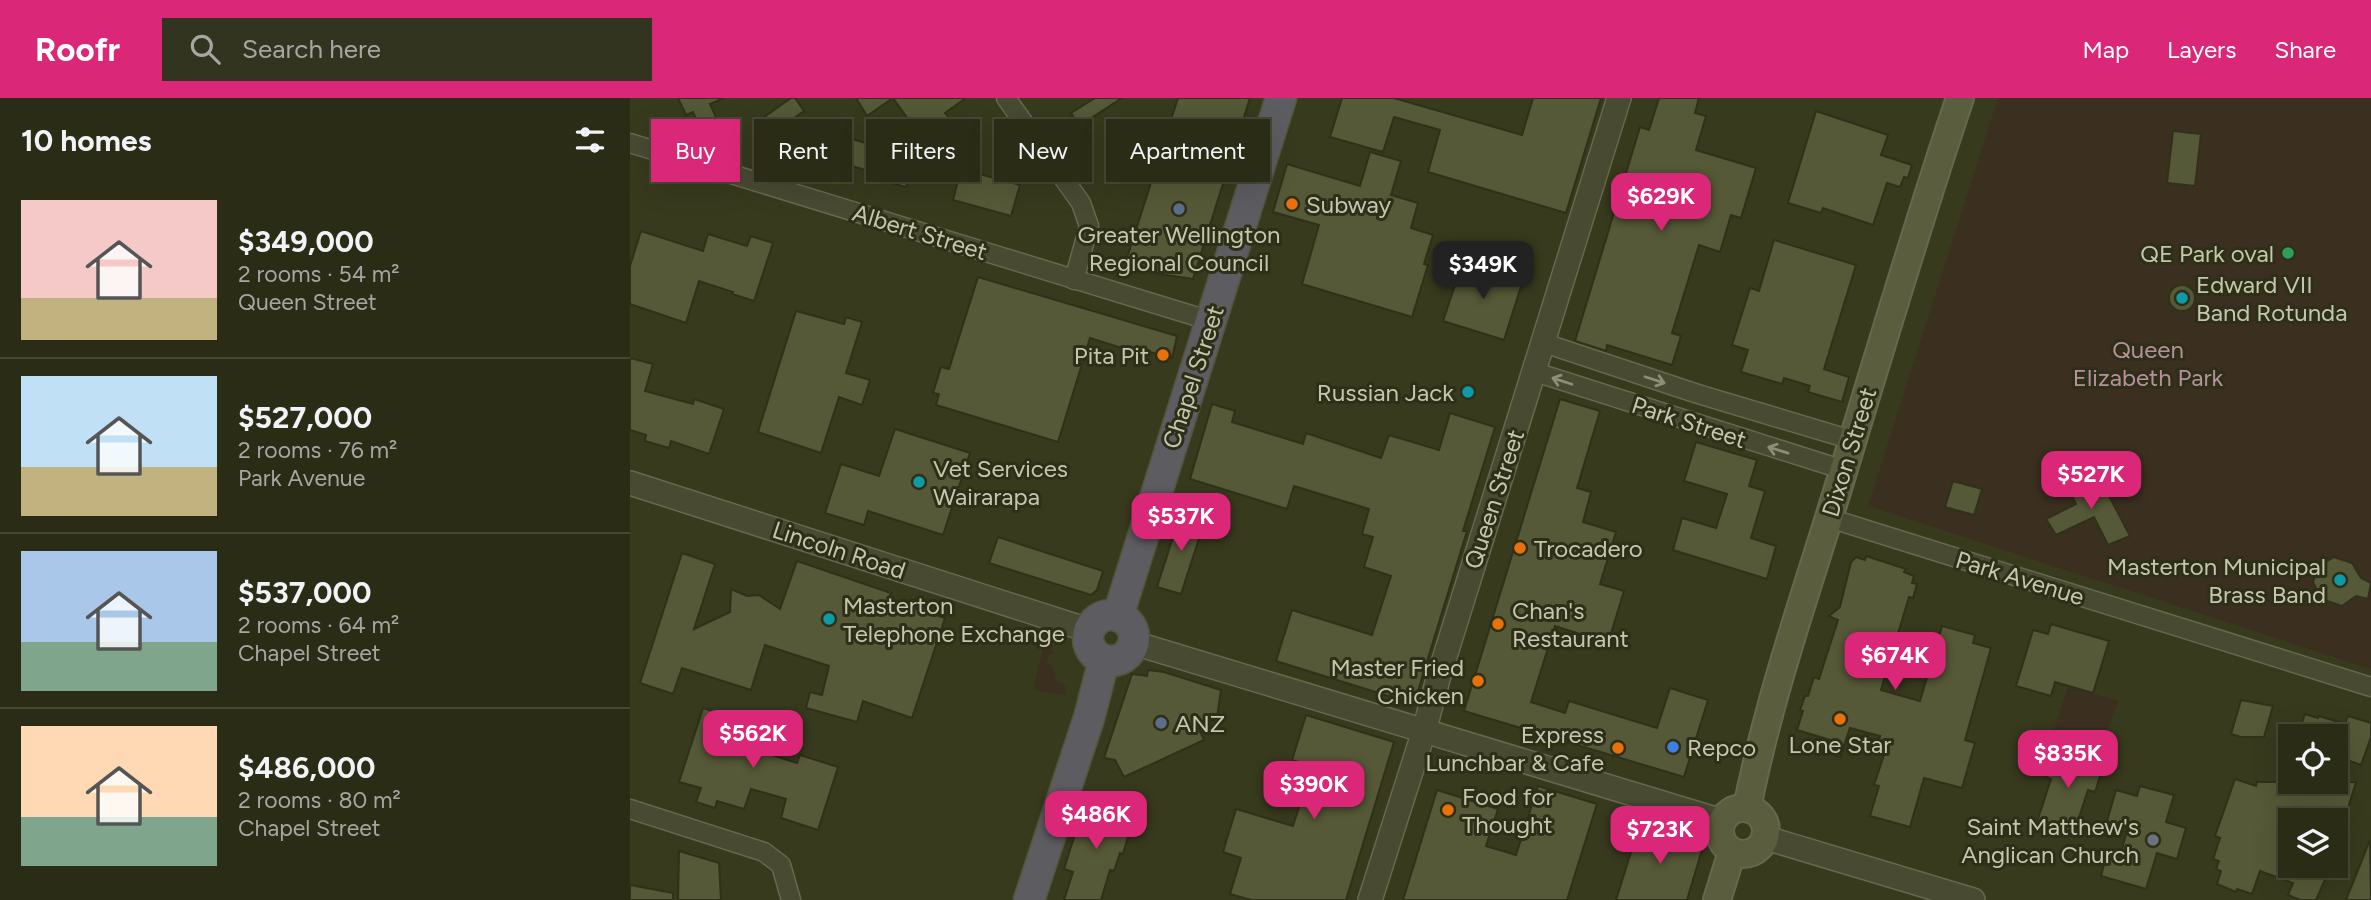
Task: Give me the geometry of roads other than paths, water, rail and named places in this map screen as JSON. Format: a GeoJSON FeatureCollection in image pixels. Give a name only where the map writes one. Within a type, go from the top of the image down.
{"type":"FeatureCollection","features":[{"type":"Feature","properties":{"kind":"highway","name":"Chapel Street"},"geometry":{"type":"LineString","coordinates":[[1118,616],[1281,98]]}},
{"type":"Feature","properties":{"kind":"highway"},"geometry":{"type":"LineString","coordinates":[[1118,616],[1130,624],[1134,643],[1123,659],[1109,662],[1091,652],[1087,641],[1088,630],[1101,617],[1118,616]]}},
{"type":"Feature","properties":{"kind":"highway"},"geometry":{"type":"LineString","coordinates":[[1029,900],[1089,718],[1104,660]]}},
{"type":"Feature","properties":{"kind":"main road","name":"Dixon Street"},"geometry":{"type":"LineString","coordinates":[[1747,808],[1760,745],[1852,440],[1960,98]]}},
{"type":"Feature","properties":{"kind":"main road"},"geometry":{"type":"LineString","coordinates":[[1737,808],[1756,811],[1767,829],[1766,838],[1762,846],[1754,852],[1740,855],[1732,852],[1720,838],[1722,821],[1728,813],[1737,808]]}},
{"type":"Feature","properties":{"kind":"main road"},"geometry":{"type":"LineString","coordinates":[[1717,900],[1732,852]]}},
{"type":"Feature","properties":{"kind":"street"},"geometry":{"type":"LineString","coordinates":[[1006,98],[1081,203],[1089,226],[1074,279]]}},
{"type":"Feature","properties":{"kind":"street","name":"Queen Street"},"geometry":{"type":"LineString","coordinates":[[1370,900],[1619,98]]}},
{"type":"Feature","properties":{"kind":"street","name":"Albert Street"},"geometry":{"type":"LineString","coordinates":[[630,143],[1211,321]]}},
{"type":"Feature","properties":{"kind":"street","name":"Park Street"},"geometry":{"type":"LineString","coordinates":[[1544,343],[1698,394],[1852,440]]}},
{"type":"Feature","properties":{"kind":"street","name":"Park Street"},"geometry":{"type":"LineString","coordinates":[[1535,372],[1844,470]]}},
{"type":"Feature","properties":{"kind":"street","name":"Lincoln Road"},"geometry":{"type":"LineString","coordinates":[[630,483],[1088,630]]}},
{"type":"Feature","properties":{"kind":"street","name":"Park Avenue"},"geometry":{"type":"LineString","coordinates":[[1829,518],[2371,687]]}},
{"type":"Feature","properties":{"kind":"street"},"geometry":{"type":"LineString","coordinates":[[1134,643],[1722,821]]}},
{"type":"Feature","properties":{"kind":"street"},"geometry":{"type":"LineString","coordinates":[[630,809],[764,852],[781,866],[792,900]]}},
{"type":"Feature","properties":{"kind":"street"},"geometry":{"type":"LineString","coordinates":[[1766,838],[1973,900]]}},
{"type":"Feature","properties":{"kind":"place","name":"Subway"},"geometry":{"type":"Point","coordinates":[1292,204]}},
{"type":"Feature","properties":{"kind":"place","name":"Greater Wellington Regional Council"},"geometry":{"type":"Point","coordinates":[1179,209]}},
{"type":"Feature","properties":{"kind":"place","name":"QE Park oval"},"geometry":{"type":"Point","coordinates":[2288,253]}},
{"type":"Feature","properties":{"kind":"place","name":"Edward VII Band Rotunda"},"geometry":{"type":"Point","coordinates":[2182,298]}},
{"type":"Feature","properties":{"kind":"place","name":"Pita Pit"},"geometry":{"type":"Point","coordinates":[1163,355]}},
{"type":"Feature","properties":{"kind":"place","name":"Russian Jack"},"geometry":{"type":"Point","coordinates":[1468,392]}},
{"type":"Feature","properties":{"kind":"place","name":"Vet Services Wairarapa"},"geometry":{"type":"Point","coordinates":[919,482]}},
{"type":"Feature","properties":{"kind":"place","name":"Trocadero"},"geometry":{"type":"Point","coordinates":[1520,548]}},
{"type":"Feature","properties":{"kind":"place","name":"Masterton Municipal Brass Band"},"geometry":{"type":"Point","coordinates":[2340,580]}},
{"type":"Feature","properties":{"kind":"place","name":"Masterton Telephone Exchange"},"geometry":{"type":"Point","coordinates":[829,619]}},
{"type":"Feature","properties":{"kind":"place","name":"Chan's Restaurant"},"geometry":{"type":"Point","coordinates":[1498,624]}},
{"type":"Feature","properties":{"kind":"place","name":"Master Fried Chicken"},"geometry":{"type":"Point","coordinates":[1478,681]}},
{"type":"Feature","properties":{"kind":"place","name":"Lone Star"},"geometry":{"type":"Point","coordinates":[1840,719]}},
{"type":"Feature","properties":{"kind":"place","name":"ANZ"},"geometry":{"type":"Point","coordinates":[1161,723]}},
{"type":"Feature","properties":{"kind":"place","name":"Repco"},"geometry":{"type":"Point","coordinates":[1673,747]}},
{"type":"Feature","properties":{"kind":"place","name":"Express Lunchbar & Cafe"},"geometry":{"type":"Point","coordinates":[1618,748]}},
{"type":"Feature","properties":{"kind":"place","name":"Food for Thought"},"geometry":{"type":"Point","coordinates":[1448,810]}},
{"type":"Feature","properties":{"kind":"place","name":"Saint Matthew's Anglican Church"},"geometry":{"type":"Point","coordinates":[2153,840]}},
{"type":"Feature","properties":{"kind":"park label","name":"Queen Elizabeth Park"},"geometry":{"type":"Point","coordinates":[2148,363]}}]}
